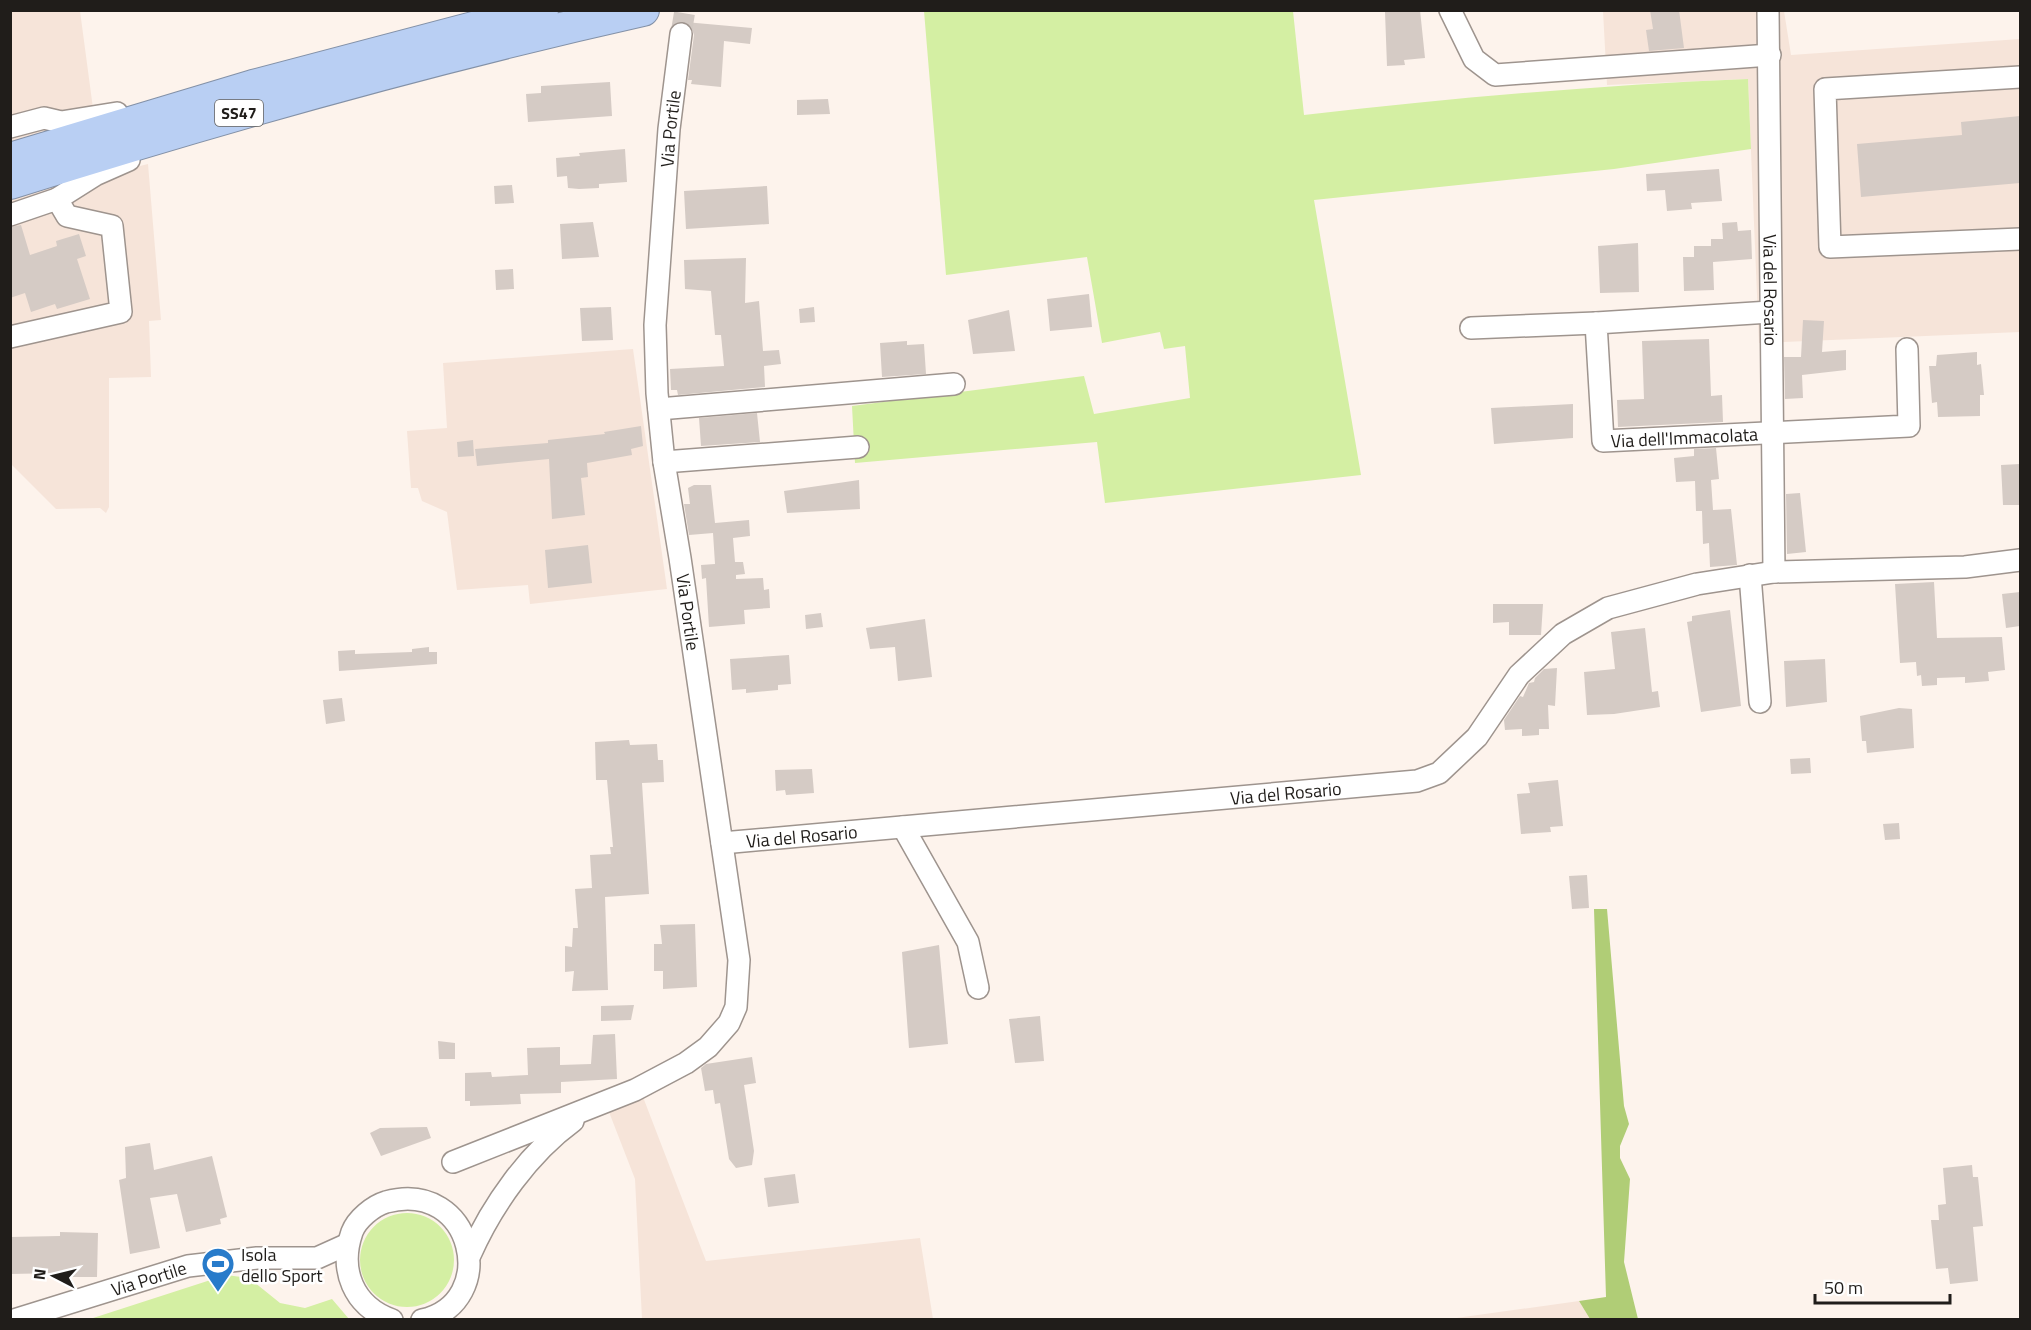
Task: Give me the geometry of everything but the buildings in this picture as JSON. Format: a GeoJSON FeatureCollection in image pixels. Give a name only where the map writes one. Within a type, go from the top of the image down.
{"type":"FeatureCollection","features":[{"type":"Feature","properties":{"kind":"highway","name":"SS47"},"geometry":{"type":"LineString","coordinates":[[10,159],[253,86],[542,10]]}},
{"type":"Feature","properties":{"kind":"highway","name":"SS47"},"geometry":{"type":"LineString","coordinates":[[10,183],[297,96],[470,51],[643,10]]}},
{"type":"Feature","properties":{"kind":"street"},"geometry":{"type":"LineString","coordinates":[[1450,10],[1474,59],[1495,75],[1770,55]]}},
{"type":"Feature","properties":{"kind":"street","name":"Via del Rosario"},"geometry":{"type":"LineString","coordinates":[[1768,10],[1774,572]]}},
{"type":"Feature","properties":{"kind":"street","name":"Via Portile"},"geometry":{"type":"LineString","coordinates":[[453,1162],[664,1076],[708,1047],[729,1023],[736,1007],[739,960],[664,462],[659,409],[655,325],[669,129],[681,34]]}},
{"type":"Feature","properties":{"kind":"street"},"geometry":{"type":"LineString","coordinates":[[2020,77],[1825,89],[1830,247],[2020,239]]}},
{"type":"Feature","properties":{"kind":"street"},"geometry":{"type":"LineString","coordinates":[[10,127],[44,118],[62,122],[102,117],[185,94],[253,86]]}},
{"type":"Feature","properties":{"kind":"street"},"geometry":{"type":"LineString","coordinates":[[10,215],[57,199],[106,169],[260,120],[297,96]]}},
{"type":"Feature","properties":{"kind":"street"},"geometry":{"type":"LineString","coordinates":[[10,337],[121,312],[112,226],[67,216],[57,199]]}},
{"type":"Feature","properties":{"kind":"street"},"geometry":{"type":"LineString","coordinates":[[1472,328],[1770,312]]}},
{"type":"Feature","properties":{"kind":"street","name":"Via dell'Immacolata"},"geometry":{"type":"LineString","coordinates":[[1596,323],[1603,441],[1909,426],[1907,350]]}},
{"type":"Feature","properties":{"kind":"street"},"geometry":{"type":"LineString","coordinates":[[659,409],[954,384]]}},
{"type":"Feature","properties":{"kind":"street"},"geometry":{"type":"LineString","coordinates":[[664,462],[858,447]]}},
{"type":"Feature","properties":{"kind":"street","name":"Via del Rosario"},"geometry":{"type":"LineString","coordinates":[[722,843],[1417,781],[1439,773],[1477,737],[1520,675],[1563,634],[1608,608],[1697,584],[1774,572],[1965,567],[2020,560]]}},
{"type":"Feature","properties":{"kind":"street"},"geometry":{"type":"LineString","coordinates":[[1750,575],[1760,702]]}},
{"type":"Feature","properties":{"kind":"street"},"geometry":{"type":"LineString","coordinates":[[903,827],[968,942],[978,988]]}},
{"type":"Feature","properties":{"kind":"street","name":"Via Portile"},"geometry":{"type":"LineString","coordinates":[[453,1310],[468,1275],[470,1255],[487,1221],[534,1157],[589,1108]]}},
{"type":"Feature","properties":{"kind":"street"},"geometry":{"type":"LineString","coordinates":[[392,1320],[366,1306],[351,1286],[346,1261],[348,1244],[354,1227],[364,1215],[381,1204],[399,1198],[420,1199],[447,1212],[465,1235],[470,1255]]}},
{"type":"Feature","properties":{"kind":"street","name":"Via Portile"},"geometry":{"type":"LineString","coordinates":[[447,1212],[466,1215],[486,1211],[503,1198]]}},
{"type":"Feature","properties":{"kind":"street","name":"Via Portile"},"geometry":{"type":"LineString","coordinates":[[14,1320],[188,1266],[257,1258],[287,1260],[317,1258],[348,1244]]}},
{"type":"Feature","properties":{"kind":"street","name":"Via Portile"},"geometry":{"type":"LineString","coordinates":[[287,1260],[318,1267],[351,1286]]}},
{"type":"Feature","properties":{"kind":"street"},"geometry":{"type":"LineString","coordinates":[[422,1320],[446,1308],[453,1310]]}},
{"type":"Feature","properties":{"kind":"shaded area"},"geometry":{"type":"Polygon","coordinates":[[[11,11],[80,11],[94,116],[11,150],[11,11]]]}},
{"type":"Feature","properties":{"kind":"shaded area"},"geometry":{"type":"Polygon","coordinates":[[[1603,11],[1784,11],[1791,55],[2020,39],[2020,332],[1759,343],[1748,79],[1607,85],[1603,11]]]}},
{"type":"Feature","properties":{"kind":"shaded area"},"geometry":{"type":"Polygon","coordinates":[[[148,164],[161,320],[149,321],[151,377],[109,378],[109,507],[106,513],[100,508],[56,509],[11,464],[10,196],[72,177],[148,164]]]}},
{"type":"Feature","properties":{"kind":"shaded area"},"geometry":{"type":"Polygon","coordinates":[[[633,349],[667,589],[530,604],[528,585],[457,590],[447,512],[422,501],[418,488],[411,488],[407,431],[447,428],[443,363],[633,349]]]}},
{"type":"Feature","properties":{"kind":"shaded area"},"geometry":{"type":"Polygon","coordinates":[[[643,1097],[706,1261],[920,1238],[933,1319],[642,1319],[635,1179],[609,1112],[643,1097]]]}},
{"type":"Feature","properties":{"kind":"shaded area"},"geometry":{"type":"Polygon","coordinates":[[[1579,1301],[1590,1319],[1442,1320],[1579,1301]]]}},
{"type":"Feature","properties":{"kind":"green space"},"geometry":{"type":"Polygon","coordinates":[[[924,11],[1293,11],[1304,115],[1526,93],[1748,79],[1751,149],[1614,169],[1314,200],[1361,475],[1105,503],[1097,442],[855,463],[852,406],[1084,376],[1094,414],[1190,398],[1185,346],[1164,349],[1160,332],[1102,343],[1087,257],[946,275],[924,11]]]}},
{"type":"Feature","properties":{"kind":"green space"},"geometry":{"type":"Polygon","coordinates":[[[1594,909],[1607,909],[1624,1106],[1629,1124],[1620,1146],[1620,1158],[1630,1179],[1624,1262],[1638,1319],[1590,1319],[1579,1301],[1606,1297],[1594,909]]]}},
{"type":"Feature","properties":{"kind":"green space"},"geometry":{"type":"Polygon","coordinates":[[[407,1213],[425,1217],[440,1227],[450,1242],[454,1260],[450,1278],[440,1293],[425,1303],[407,1307],[389,1303],[374,1293],[364,1278],[360,1260],[364,1242],[374,1227],[389,1217],[407,1213]]]}},
{"type":"Feature","properties":{"kind":"green space","name":"Isola dello Sport"},"geometry":{"type":"Polygon","coordinates":[[[226,1275],[249,1278],[280,1303],[305,1308],[332,1299],[349,1319],[90,1319],[226,1275]]]}},
{"type":"Feature","properties":{"kind":"tunnel"},"geometry":{"type":"LineString","coordinates":[[681,34],[685,10]]}},
{"type":"Feature","properties":{"kind":"place","name":"Isola dello Sport"},"geometry":{"type":"Point","coordinates":[218,1293]}}]}
